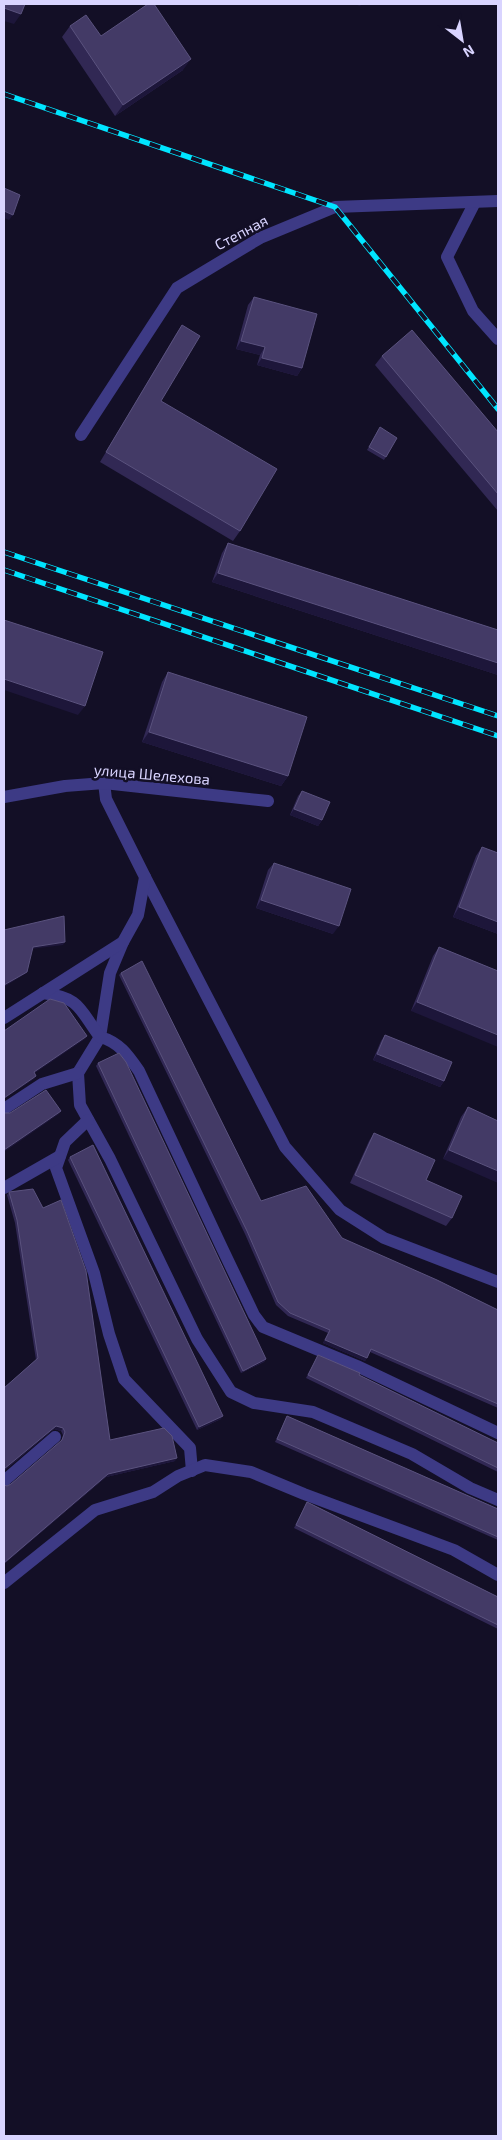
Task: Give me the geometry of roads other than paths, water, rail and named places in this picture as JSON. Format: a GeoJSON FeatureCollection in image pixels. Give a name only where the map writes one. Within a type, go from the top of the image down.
{"type":"FeatureCollection","features":[{"type":"Feature","properties":{"kind":"street","name":"Степная"},"geometry":{"type":"LineString","coordinates":[[81,435],[177,288],[252,243],[335,207],[498,201]]}},
{"type":"Feature","properties":{"kind":"street"},"geometry":{"type":"LineString","coordinates":[[474,202],[447,257],[473,311],[498,339]]}},
{"type":"Feature","properties":{"kind":"street"},"geometry":{"type":"LineString","coordinates":[[104,783],[106,799],[285,1147],[340,1210],[369,1229],[384,1238],[498,1282]]}},
{"type":"Feature","properties":{"kind":"street","name":"улица Шелехова"},"geometry":{"type":"LineString","coordinates":[[4,797],[65,786],[104,783],[268,801]]}},
{"type":"Feature","properties":{"kind":"street"},"geometry":{"type":"LineString","coordinates":[[145,876],[138,915],[123,942],[110,973],[100,1037],[78,1073],[80,1105],[110,1159],[197,1339],[231,1392],[254,1403],[313,1412],[412,1454],[470,1488],[498,1500]]}},
{"type":"Feature","properties":{"kind":"street"},"geometry":{"type":"LineString","coordinates":[[4,1018],[123,942]]}},
{"type":"Feature","properties":{"kind":"street"},"geometry":{"type":"LineString","coordinates":[[43,993],[64,996],[80,1008],[100,1037],[112,1040],[126,1052],[139,1071],[254,1315],[263,1327],[357,1366],[498,1433]]}},
{"type":"Feature","properties":{"kind":"street"},"geometry":{"type":"LineString","coordinates":[[4,1109],[42,1084],[78,1073]]}},
{"type":"Feature","properties":{"kind":"street"},"geometry":{"type":"LineString","coordinates":[[88,1120],[65,1142],[56,1168],[94,1273],[109,1334],[124,1379],[190,1448],[192,1471]]}},
{"type":"Feature","properties":{"kind":"street"},"geometry":{"type":"LineString","coordinates":[[4,1188],[60,1156]]}},
{"type":"Feature","properties":{"kind":"street"},"geometry":{"type":"LineString","coordinates":[[4,1480],[55,1436]]}},
{"type":"Feature","properties":{"kind":"street"},"geometry":{"type":"LineString","coordinates":[[4,1583],[95,1510],[153,1492],[178,1476],[205,1465],[251,1472],[304,1494],[454,1550],[498,1575]]}},
{"type":"Feature","properties":{"kind":"railway"},"geometry":{"type":"LineString","coordinates":[[4,94],[335,207],[498,409]]}},
{"type":"Feature","properties":{"kind":"railway"},"geometry":{"type":"LineString","coordinates":[[4,552],[498,716]]}},
{"type":"Feature","properties":{"kind":"railway"},"geometry":{"type":"LineString","coordinates":[[4,570],[498,736]]}}]}
